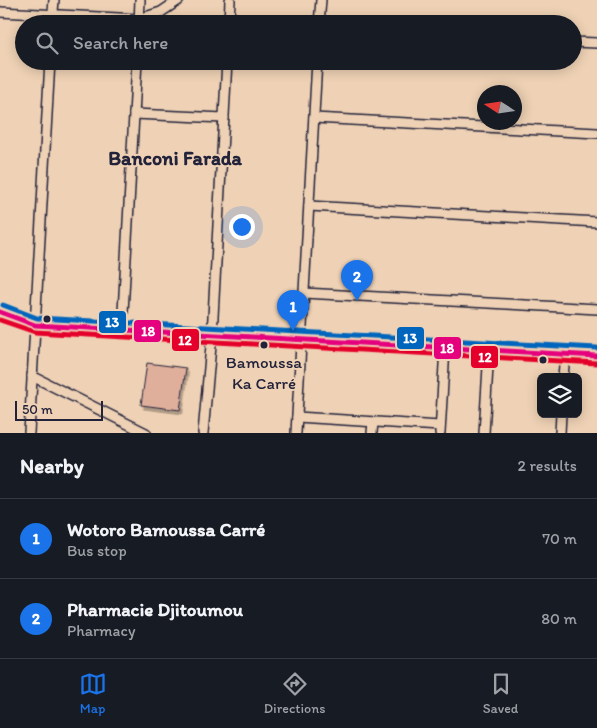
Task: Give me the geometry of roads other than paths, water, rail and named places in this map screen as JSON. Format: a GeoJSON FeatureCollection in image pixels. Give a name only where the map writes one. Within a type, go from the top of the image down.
{"type":"FeatureCollection","features":[{"type":"Feature","properties":{"kind":"main road"},"geometry":{"type":"LineString","coordinates":[[0,312],[35,325],[597,356]]}},
{"type":"Feature","properties":{"kind":"street"},"geometry":{"type":"LineString","coordinates":[[52,15],[54,0]]}},
{"type":"Feature","properties":{"kind":"street"},"geometry":{"type":"LineString","coordinates":[[139,15],[140,0]]}},
{"type":"Feature","properties":{"kind":"street"},"geometry":{"type":"LineString","coordinates":[[155,15],[179,0]]}},
{"type":"Feature","properties":{"kind":"street"},"geometry":{"type":"LineString","coordinates":[[229,15],[230,0]]}},
{"type":"Feature","properties":{"kind":"street"},"geometry":{"type":"LineString","coordinates":[[320,15],[321,0]]}},
{"type":"Feature","properties":{"kind":"street"},"geometry":{"type":"LineString","coordinates":[[0,12],[22,15]]}},
{"type":"Feature","properties":{"kind":"street"},"geometry":{"type":"LineString","coordinates":[[582,42],[597,43]]}},
{"type":"Feature","properties":{"kind":"street"},"geometry":{"type":"LineString","coordinates":[[29,433],[49,70]]}},
{"type":"Feature","properties":{"kind":"street"},"geometry":{"type":"LineString","coordinates":[[122,330],[136,70]]}},
{"type":"Feature","properties":{"kind":"street"},"geometry":{"type":"LineString","coordinates":[[203,433],[212,335],[227,70]]}},
{"type":"Feature","properties":{"kind":"street"},"geometry":{"type":"LineString","coordinates":[[296,433],[317,70]]}},
{"type":"Feature","properties":{"kind":"street"},"geometry":{"type":"LineString","coordinates":[[134,114],[224,118]]}},
{"type":"Feature","properties":{"kind":"street"},"geometry":{"type":"LineString","coordinates":[[314,118],[597,133]]}},
{"type":"Feature","properties":{"kind":"street"},"geometry":{"type":"LineString","coordinates":[[309,206],[597,222]]}},
{"type":"Feature","properties":{"kind":"street"},"geometry":{"type":"LineString","coordinates":[[304,293],[597,309]]}},
{"type":"Feature","properties":{"kind":"street"},"geometry":{"type":"LineString","coordinates":[[297,417],[373,422],[440,430],[445,348]]}},
{"type":"Feature","properties":{"kind":"street"},"geometry":{"type":"LineString","coordinates":[[484,433],[488,350]]}},
{"type":"Feature","properties":{"kind":"street"},"geometry":{"type":"LineString","coordinates":[[563,373],[565,354]]}},
{"type":"Feature","properties":{"kind":"street"},"geometry":{"type":"LineString","coordinates":[[32,376],[146,433]]}},
{"type":"Feature","properties":{"kind":"street"},"geometry":{"type":"LineString","coordinates":[[560,433],[561,418]]}},
{"type":"Feature","properties":{"kind":"street"},"geometry":{"type":"LineString","coordinates":[[372,433],[373,422]]}},
{"type":"Feature","properties":{"kind":"place","name":"Pharmacie Djitoumou"},"geometry":{"type":"Point","coordinates":[357,301]}},
{"type":"Feature","properties":{"kind":"place","name":"Wotoro Bamoussa Carré"},"geometry":{"type":"Point","coordinates":[293,331]}},
{"type":"Feature","properties":{"kind":"place","name":"Bamoussa Ka Carré"},"geometry":{"type":"Point","coordinates":[264,345]}},
{"type":"Feature","properties":{"kind":"district","name":"Banconi Farada"},"geometry":{"type":"Point","coordinates":[175,158]}}]}
